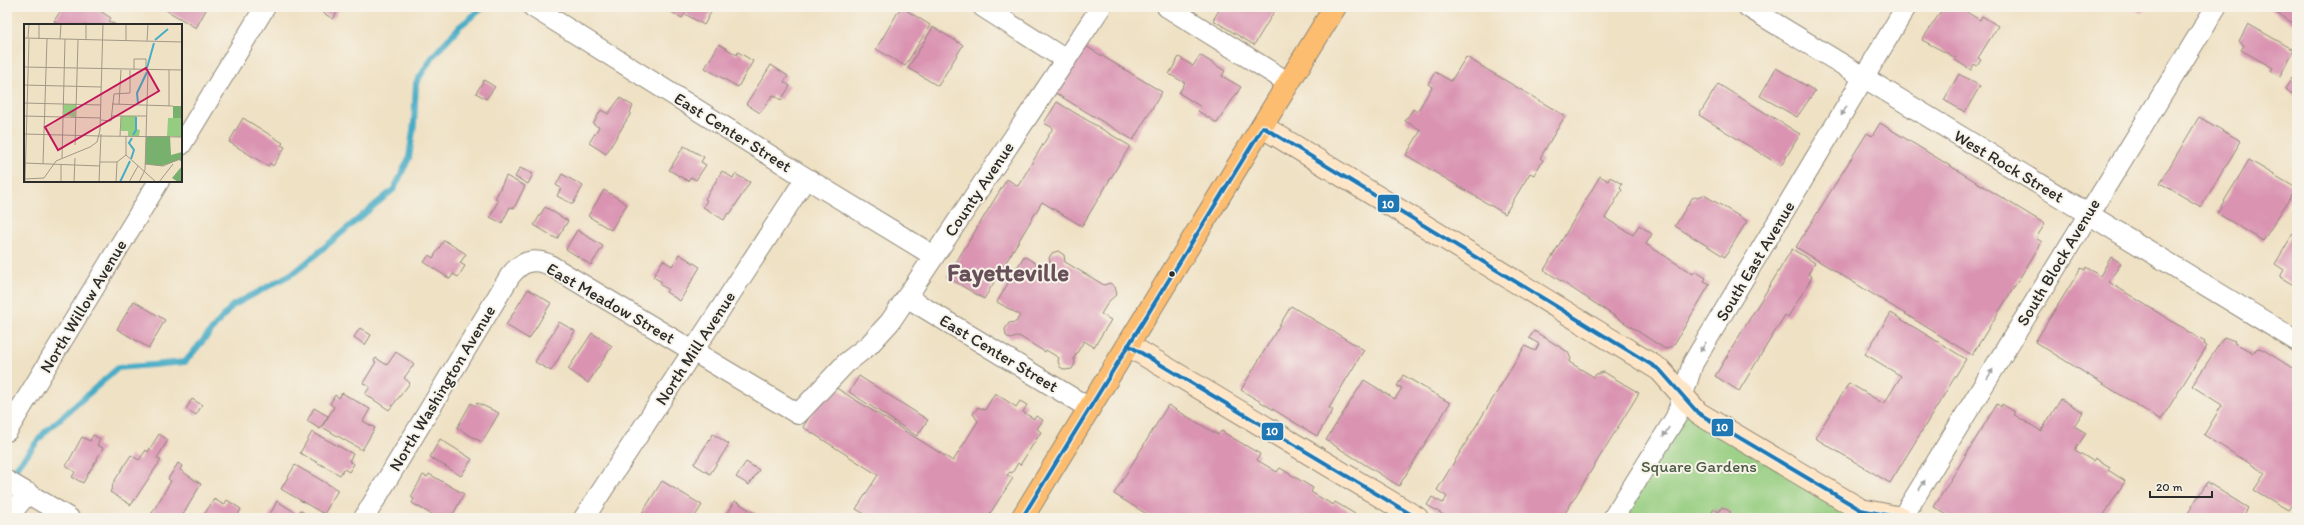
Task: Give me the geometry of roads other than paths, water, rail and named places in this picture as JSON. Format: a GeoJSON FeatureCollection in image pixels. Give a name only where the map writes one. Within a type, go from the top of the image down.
{"type":"FeatureCollection","features":[{"type":"Feature","properties":{"kind":"main road"},"geometry":{"type":"LineString","coordinates":[[1022,518],[1263,127],[1335,7]]}},
{"type":"Feature","properties":{"kind":"street"},"geometry":{"type":"LineString","coordinates":[[182,143],[265,7]]}},
{"type":"Feature","properties":{"kind":"street","name":"East Center Street"},"geometry":{"type":"LineString","coordinates":[[533,7],[806,178],[934,256]]}},
{"type":"Feature","properties":{"kind":"street"},"geometry":{"type":"LineString","coordinates":[[983,7],[1066,60]]}},
{"type":"Feature","properties":{"kind":"street","name":"County Avenue"},"geometry":{"type":"LineString","coordinates":[[798,414],[846,363],[869,345],[890,322],[908,298],[934,256],[1101,7]]}},
{"type":"Feature","properties":{"kind":"street"},"geometry":{"type":"LineString","coordinates":[[1167,7],[1289,83]]}},
{"type":"Feature","properties":{"kind":"street","name":"West Rock Street"},"geometry":{"type":"LineString","coordinates":[[1748,7],[2297,341]]}},
{"type":"Feature","properties":{"kind":"street","name":"South East Avenue"},"geometry":{"type":"LineString","coordinates":[[1613,518],[1675,418],[1693,363],[1906,7]]}},
{"type":"Feature","properties":{"kind":"street","name":"South Block Avenue"},"geometry":{"type":"LineString","coordinates":[[1901,518],[2087,213],[2216,7]]}},
{"type":"Feature","properties":{"kind":"street"},"geometry":{"type":"LineString","coordinates":[[1263,127],[1660,370],[1682,397],[1698,413],[1861,510],[1901,518]]}},
{"type":"Feature","properties":{"kind":"street","name":"North Mill Avenue"},"geometry":{"type":"LineString","coordinates":[[584,518],[806,178]]}},
{"type":"Feature","properties":{"kind":"street","name":"North Willow Avenue"},"geometry":{"type":"LineString","coordinates":[[7,431],[158,182]]}},
{"type":"Feature","properties":{"kind":"street","name":"East Meadow Street"},"geometry":{"type":"LineString","coordinates":[[525,262],[537,260],[548,264],[798,414]]}},
{"type":"Feature","properties":{"kind":"street","name":"North Washington Avenue"},"geometry":{"type":"LineString","coordinates":[[364,518],[510,276],[525,262]]}},
{"type":"Feature","properties":{"kind":"street","name":"East Center Street"},"geometry":{"type":"LineString","coordinates":[[908,298],[1089,408]]}},
{"type":"Feature","properties":{"kind":"street"},"geometry":{"type":"LineString","coordinates":[[1128,344],[1417,518]]}},
{"type":"Feature","properties":{"kind":"street"},"geometry":{"type":"LineString","coordinates":[[7,481],[69,518]]}},
{"type":"Feature","properties":{"kind":"street"},"geometry":{"type":"LineString","coordinates":[[7,518],[28,493]]}},
{"type":"Feature","properties":{"kind":"waterway"},"geometry":{"type":"LineString","coordinates":[[16,468],[45,432],[118,368],[185,362],[232,306],[295,272],[394,189],[409,158],[414,124],[416,83],[433,56],[460,26],[484,7]]}},
{"type":"Feature","properties":{"kind":"district","name":"Fayetteville"},"geometry":{"type":"Point","coordinates":[1008,272]}},
{"type":"Feature","properties":{"kind":"park label","name":"Square Gardens"},"geometry":{"type":"Point","coordinates":[1699,466]}}]}
